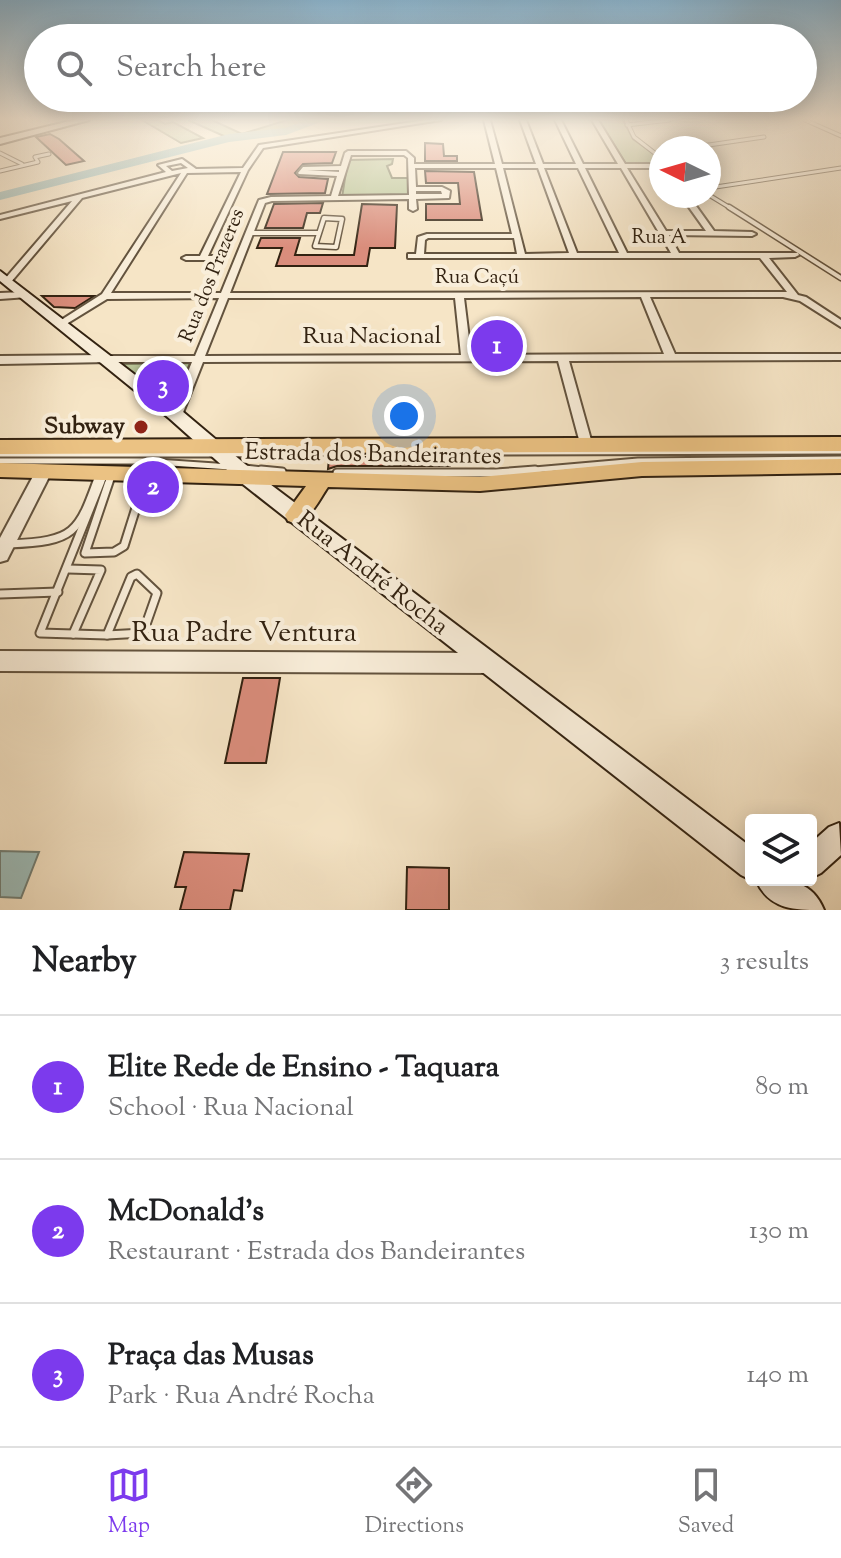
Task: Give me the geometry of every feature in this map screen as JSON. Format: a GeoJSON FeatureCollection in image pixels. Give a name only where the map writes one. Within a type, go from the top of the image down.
{"type":"FeatureCollection","features":[{"type":"Feature","properties":{"kind":"main road","name":"Rua André Rocha"},"geometry":{"type":"LineString","coordinates":[[4,278],[176,415],[243,474],[745,860]]}},
{"type":"Feature","properties":{"kind":"main road","name":"Estrada dos Bandeirantes"},"geometry":{"type":"LineString","coordinates":[[0,447],[216,450],[841,444]]}},
{"type":"Feature","properties":{"kind":"main road","name":"Estrada dos Bandeirantes"},"geometry":{"type":"LineString","coordinates":[[0,470],[243,474],[320,482],[502,484],[642,469],[841,466]]}},
{"type":"Feature","properties":{"kind":"main road"},"geometry":{"type":"LineString","coordinates":[[296,515],[320,482]]}},
{"type":"Feature","properties":{"kind":"main road"},"geometry":{"type":"LineString","coordinates":[[817,858],[840,838]]}},
{"type":"Feature","properties":{"kind":"main road"},"geometry":{"type":"LineString","coordinates":[[784,890],[809,910]]}},
{"type":"Feature","properties":{"kind":"street"},"geometry":{"type":"LineString","coordinates":[[171,173],[161,165],[174,162]]}},
{"type":"Feature","properties":{"kind":"street"},"geometry":{"type":"LineString","coordinates":[[183,162],[190,170]]}},
{"type":"Feature","properties":{"kind":"street"},"geometry":{"type":"LineString","coordinates":[[203,258],[249,162]]}},
{"type":"Feature","properties":{"kind":"street"},"geometry":{"type":"LineString","coordinates":[[334,198],[344,162]]}},
{"type":"Feature","properties":{"kind":"street"},"geometry":{"type":"LineString","coordinates":[[411,162],[413,209]]}},
{"type":"Feature","properties":{"kind":"street"},"geometry":{"type":"LineString","coordinates":[[462,162],[649,166]]}},
{"type":"Feature","properties":{"kind":"street"},"geometry":{"type":"LineString","coordinates":[[580,162],[624,256]]}},
{"type":"Feature","properties":{"kind":"street"},"geometry":{"type":"LineString","coordinates":[[620,162],[677,256]]}},
{"type":"Feature","properties":{"kind":"street"},"geometry":{"type":"LineString","coordinates":[[499,165],[522,256]]}},
{"type":"Feature","properties":{"kind":"street"},"geometry":{"type":"LineString","coordinates":[[541,165],[574,256]]}},
{"type":"Feature","properties":{"kind":"street"},"geometry":{"type":"LineString","coordinates":[[60,324],[105,296],[190,170]]}},
{"type":"Feature","properties":{"kind":"street"},"geometry":{"type":"LineString","coordinates":[[0,217],[171,173],[245,170]]}},
{"type":"Feature","properties":{"kind":"street","name":"Rua dos Prazeres"},"geometry":{"type":"LineString","coordinates":[[176,415],[264,200],[413,194]]}},
{"type":"Feature","properties":{"kind":"street"},"geometry":{"type":"LineString","coordinates":[[4,278],[80,196]]}},
{"type":"Feature","properties":{"kind":"street"},"geometry":{"type":"LineString","coordinates":[[693,208],[711,233]]}},
{"type":"Feature","properties":{"kind":"street"},"geometry":{"type":"LineString","coordinates":[[663,233],[752,234]]}},
{"type":"Feature","properties":{"kind":"street","name":"Rua A"},"geometry":{"type":"LineString","coordinates":[[516,236],[427,236],[421,239],[416,256],[795,255]]}},
{"type":"Feature","properties":{"kind":"street"},"geometry":{"type":"LineString","coordinates":[[763,256],[794,295],[841,324]]}},
{"type":"Feature","properties":{"kind":"street"},"geometry":{"type":"LineString","coordinates":[[186,258],[217,258]]}},
{"type":"Feature","properties":{"kind":"street"},"geometry":{"type":"LineString","coordinates":[[0,296],[25,295]]}},
{"type":"Feature","properties":{"kind":"street","name":"Rua Caçú"},"geometry":{"type":"LineString","coordinates":[[105,296],[794,295]]}},
{"type":"Feature","properties":{"kind":"street"},"geometry":{"type":"LineString","coordinates":[[459,296],[466,358]]}},
{"type":"Feature","properties":{"kind":"street"},"geometry":{"type":"LineString","coordinates":[[645,296],[671,358]]}},
{"type":"Feature","properties":{"kind":"street","name":"Rua Nacional"},"geometry":{"type":"LineString","coordinates":[[0,360],[841,357]]}},
{"type":"Feature","properties":{"kind":"street"},"geometry":{"type":"LineString","coordinates":[[563,359],[587,447]]}},
{"type":"Feature","properties":{"kind":"street"},"geometry":{"type":"LineString","coordinates":[[3,550],[44,471]]}},
{"type":"Feature","properties":{"kind":"street","name":"Rua Padre Ventura"},"geometry":{"type":"LineString","coordinates":[[0,661],[488,663]]}},
{"type":"Feature","properties":{"kind":"lane"},"geometry":{"type":"LineString","coordinates":[[18,162],[23,165]]}},
{"type":"Feature","properties":{"kind":"lane"},"geometry":{"type":"LineString","coordinates":[[0,172],[30,162]]}},
{"type":"Feature","properties":{"kind":"lane"},"geometry":{"type":"LineString","coordinates":[[721,186],[841,168]]}},
{"type":"Feature","properties":{"kind":"lane"},"geometry":{"type":"LineString","coordinates":[[0,172],[7,178]]}},
{"type":"Feature","properties":{"kind":"lane"},"geometry":{"type":"LineString","coordinates":[[721,203],[841,278]]}},
{"type":"Feature","properties":{"kind":"lane"},"geometry":{"type":"LineString","coordinates":[[323,219],[342,219],[336,247],[315,246],[318,233],[323,219]]}},
{"type":"Feature","properties":{"kind":"lane"},"geometry":{"type":"LineString","coordinates":[[249,233],[318,233]]}},
{"type":"Feature","properties":{"kind":"lane"},"geometry":{"type":"LineString","coordinates":[[0,454],[216,450],[841,451]]}},
{"type":"Feature","properties":{"kind":"lane"},"geometry":{"type":"LineString","coordinates":[[0,461],[142,461],[243,474],[496,473],[638,461],[841,459]]}},
{"type":"Feature","properties":{"kind":"lane"},"geometry":{"type":"LineString","coordinates":[[106,472],[85,553],[114,552],[124,546],[147,474]]}},
{"type":"Feature","properties":{"kind":"lane"},"geometry":{"type":"LineString","coordinates":[[3,550],[49,543],[74,534],[106,472]]}},
{"type":"Feature","properties":{"kind":"lane"},"geometry":{"type":"LineString","coordinates":[[106,472],[40,633],[107,635],[139,635],[144,630],[157,593],[137,574],[131,577],[107,635]]}},
{"type":"Feature","properties":{"kind":"lane"},"geometry":{"type":"LineString","coordinates":[[68,569],[101,570],[73,634]]}},
{"type":"Feature","properties":{"kind":"lane"},"geometry":{"type":"LineString","coordinates":[[0,594],[58,592]]}},
{"type":"Feature","properties":{"kind":"green space"},"geometry":{"type":"Polygon","coordinates":[[[348,162],[392,162],[387,166],[392,178],[412,178],[412,197],[342,197],[348,162]]]}},
{"type":"Feature","properties":{"kind":"green space"},"geometry":{"type":"Polygon","coordinates":[[[625,162],[649,162],[626,164],[625,162]]]}},
{"type":"Feature","properties":{"kind":"green space"},"geometry":{"type":"Polygon","coordinates":[[[190,363],[171,408],[119,364],[190,363]]]}},
{"type":"Feature","properties":{"kind":"water"},"geometry":{"type":"Polygon","coordinates":[[[0,851],[39,852],[21,898],[0,897],[0,851]]]}},
{"type":"Feature","properties":{"kind":"building"},"geometry":{"type":"Polygon","coordinates":[[[279,162],[332,162],[303,164],[295,173],[299,177],[328,179],[325,193],[267,194],[279,162]]]}},
{"type":"Feature","properties":{"kind":"building"},"geometry":{"type":"Polygon","coordinates":[[[425,171],[474,172],[482,220],[426,220],[426,204],[460,204],[458,183],[426,183],[425,171]]]}},
{"type":"Feature","properties":{"kind":"building"},"geometry":{"type":"Polygon","coordinates":[[[323,203],[320,213],[307,213],[303,228],[265,228],[274,204],[323,203]]]}},
{"type":"Feature","properties":{"kind":"building"},"geometry":{"type":"Polygon","coordinates":[[[362,204],[397,205],[395,248],[370,248],[367,266],[276,266],[282,248],[257,248],[261,238],[300,238],[295,255],[354,255],[362,204]]]}},
{"type":"Feature","properties":{"kind":"building"},"geometry":{"type":"Polygon","coordinates":[[[42,296],[94,296],[75,308],[54,307],[42,296]]]}},
{"type":"Feature","properties":{"kind":"building"},"geometry":{"type":"Polygon","coordinates":[[[449,455],[450,466],[337,466],[328,469],[329,458],[449,455]]]}},
{"type":"Feature","properties":{"kind":"building"},"geometry":{"type":"Polygon","coordinates":[[[243,678],[280,678],[266,763],[225,763],[243,678]]]}},
{"type":"Feature","properties":{"kind":"building"},"geometry":{"type":"Polygon","coordinates":[[[184,852],[249,854],[242,891],[234,890],[230,910],[180,910],[186,887],[175,887],[184,852]]]}},
{"type":"Feature","properties":{"kind":"building"},"geometry":{"type":"Polygon","coordinates":[[[407,867],[449,868],[449,910],[406,910],[407,867]]]}},
{"type":"Feature","properties":{"kind":"waterway"},"geometry":{"type":"LineString","coordinates":[[0,196],[132,162]]}},
{"type":"Feature","properties":{"kind":"place","name":"Elite Rede de Ensino - Taquara"},"geometry":{"type":"Point","coordinates":[497,346]}},
{"type":"Feature","properties":{"kind":"place","name":"Praça das Musas"},"geometry":{"type":"Point","coordinates":[163,386]}},
{"type":"Feature","properties":{"kind":"place","name":"Subway"},"geometry":{"type":"Point","coordinates":[141,427]}},
{"type":"Feature","properties":{"kind":"place","name":"McDonald's"},"geometry":{"type":"Point","coordinates":[153,487]}}]}
